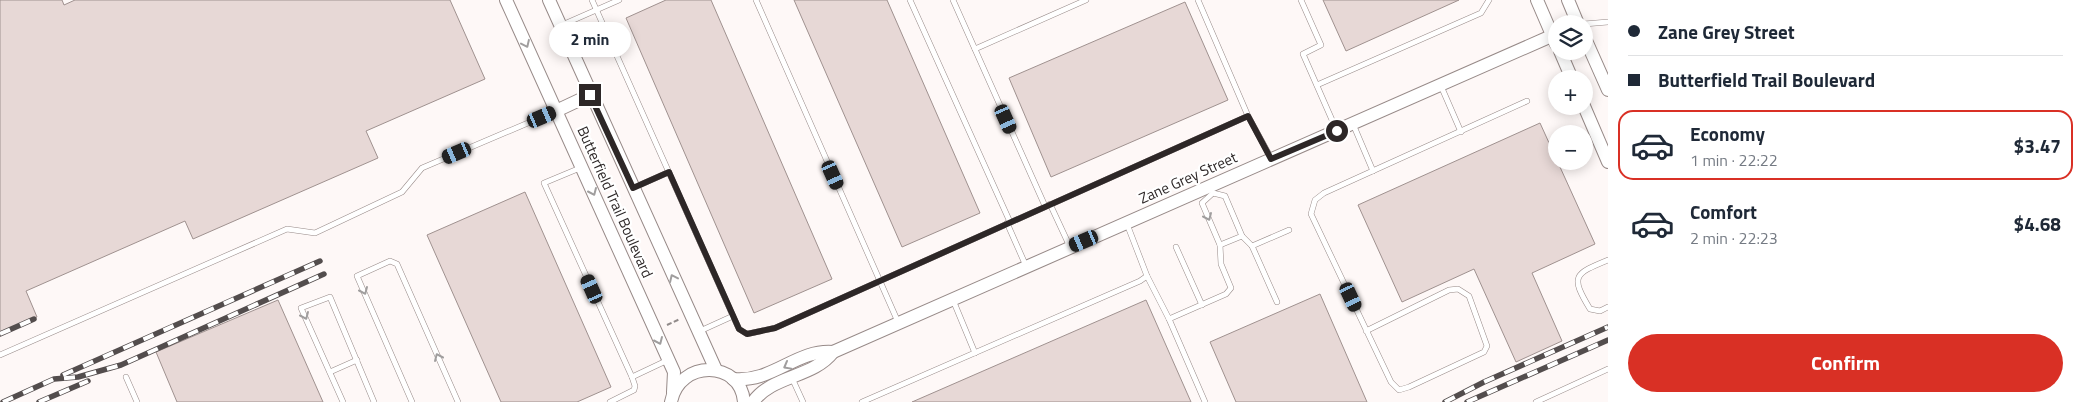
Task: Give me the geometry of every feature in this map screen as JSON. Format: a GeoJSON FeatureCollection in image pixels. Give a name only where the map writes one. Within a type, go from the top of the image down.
{"type":"FeatureCollection","features":[{"type":"Feature","properties":{"kind":"street","name":"Butterfield Trail Boulevard"},"geometry":{"type":"LineString","coordinates":[[506,0],[674,372],[672,397]]}},
{"type":"Feature","properties":{"kind":"street","name":"Butterfield Trail Boulevard"},"geometry":{"type":"LineString","coordinates":[[549,0],[590,95],[716,370]]}},
{"type":"Feature","properties":{"kind":"street"},"geometry":{"type":"LineString","coordinates":[[1537,0],[1548,23]]}},
{"type":"Feature","properties":{"kind":"street"},"geometry":{"type":"LineString","coordinates":[[1568,0],[1574,15]]}},
{"type":"Feature","properties":{"kind":"street","name":"Zane Grey Street"},"geometry":{"type":"LineString","coordinates":[[753,402],[769,388],[824,363],[833,352],[1070,247],[1212,190],[1271,159],[1440,85],[1548,41]]}},
{"type":"Feature","properties":{"kind":"street"},"geometry":{"type":"LineString","coordinates":[[1593,56],[1608,90]]}},
{"type":"Feature","properties":{"kind":"street"},"geometry":{"type":"LineString","coordinates":[[556,111],[590,95]]}},
{"type":"Feature","properties":{"kind":"street"},"geometry":{"type":"LineString","coordinates":[[1588,115],[1608,162]]}},
{"type":"Feature","properties":{"kind":"street","name":"Zane Grey Street"},"geometry":{"type":"LineString","coordinates":[[733,378],[748,380],[764,376],[802,357],[820,351],[833,352]]}},
{"type":"Feature","properties":{"kind":"street"},"geometry":{"type":"LineString","coordinates":[[672,397],[683,378],[698,370],[716,370],[733,378],[744,395],[744,402]]}},
{"type":"Feature","properties":{"kind":"lane"},"geometry":{"type":"LineString","coordinates":[[592,0],[739,329],[747,334],[775,328],[1248,116]]}},
{"type":"Feature","properties":{"kind":"lane"},"geometry":{"type":"LineString","coordinates":[[560,25],[619,0]]}},
{"type":"Feature","properties":{"kind":"lane"},"geometry":{"type":"LineString","coordinates":[[756,0],[898,323]]}},
{"type":"Feature","properties":{"kind":"lane"},"geometry":{"type":"LineString","coordinates":[[910,0],[1026,267]]}},
{"type":"Feature","properties":{"kind":"lane"},"geometry":{"type":"LineString","coordinates":[[953,0],[1048,205],[1070,247]]}},
{"type":"Feature","properties":{"kind":"lane"},"geometry":{"type":"LineString","coordinates":[[975,49],[1086,0]]}},
{"type":"Feature","properties":{"kind":"lane"},"geometry":{"type":"LineString","coordinates":[[1198,0],[1248,116],[1271,159]]}},
{"type":"Feature","properties":{"kind":"lane"},"geometry":{"type":"LineString","coordinates":[[1301,0],[1321,45],[1303,54],[1337,131]]}},
{"type":"Feature","properties":{"kind":"lane"},"geometry":{"type":"LineString","coordinates":[[1317,86],[1481,13],[1489,0]]}},
{"type":"Feature","properties":{"kind":"lane"},"geometry":{"type":"LineString","coordinates":[[1593,23],[1608,22]]}},
{"type":"Feature","properties":{"kind":"lane"},"geometry":{"type":"LineString","coordinates":[[1440,85],[1461,132]]}},
{"type":"Feature","properties":{"kind":"lane"},"geometry":{"type":"LineString","coordinates":[[1366,331],[1449,290],[1458,289],[1469,296],[1487,346],[1484,352],[1399,390],[1391,382],[1366,331],[1311,214],[1315,200],[1324,193],[1527,101]]}},
{"type":"Feature","properties":{"kind":"lane"},"geometry":{"type":"LineString","coordinates":[[0,356],[288,229],[315,233],[402,192],[422,168],[556,111]]}},
{"type":"Feature","properties":{"kind":"lane"},"geometry":{"type":"LineString","coordinates":[[1352,124],[1373,171]]}},
{"type":"Feature","properties":{"kind":"lane"},"geometry":{"type":"LineString","coordinates":[[582,167],[544,183],[636,386],[634,390],[610,402]]}},
{"type":"Feature","properties":{"kind":"lane"},"geometry":{"type":"LineString","coordinates":[[633,188],[669,172]]}},
{"type":"Feature","properties":{"kind":"lane"},"geometry":{"type":"LineString","coordinates":[[1169,319],[1226,294],[1231,288],[1221,264],[1220,245],[1202,203],[1212,190],[1225,196],[1242,236],[1252,246],[1277,302]]}},
{"type":"Feature","properties":{"kind":"lane"},"geometry":{"type":"LineString","coordinates":[[1127,223],[1147,276],[1169,319],[1205,402]]}},
{"type":"Feature","properties":{"kind":"lane"},"geometry":{"type":"LineString","coordinates":[[1252,246],[1289,230]]}},
{"type":"Feature","properties":{"kind":"lane"},"geometry":{"type":"LineString","coordinates":[[1220,245],[1242,236]]}},
{"type":"Feature","properties":{"kind":"lane"},"geometry":{"type":"LineString","coordinates":[[1176,247],[1202,304]]}},
{"type":"Feature","properties":{"kind":"lane"},"geometry":{"type":"LineString","coordinates":[[1608,260],[1583,270],[1578,278],[1578,290],[1590,309],[1600,310],[1608,308]]}},
{"type":"Feature","properties":{"kind":"lane"},"geometry":{"type":"LineString","coordinates":[[412,402],[357,276],[390,262],[397,264],[458,402]]}},
{"type":"Feature","properties":{"kind":"lane"},"geometry":{"type":"LineString","coordinates":[[862,402],[1147,276]]}},
{"type":"Feature","properties":{"kind":"lane"},"geometry":{"type":"LineString","coordinates":[[343,402],[301,308],[330,297],[374,402]]}},
{"type":"Feature","properties":{"kind":"lane"},"geometry":{"type":"LineString","coordinates":[[953,299],[975,353]]}},
{"type":"Feature","properties":{"kind":"lane"},"geometry":{"type":"LineString","coordinates":[[698,332],[733,316]]}},
{"type":"Feature","properties":{"kind":"lane"},"geometry":{"type":"LineString","coordinates":[[330,372],[357,360]]}},
{"type":"Feature","properties":{"kind":"lane"},"geometry":{"type":"LineString","coordinates":[[632,377],[668,360]]}},
{"type":"Feature","properties":{"kind":"lane"},"geometry":{"type":"LineString","coordinates":[[1536,402],[1608,369]]}},
{"type":"Feature","properties":{"kind":"lane"},"geometry":{"type":"LineString","coordinates":[[126,377],[137,402]]}},
{"type":"Feature","properties":{"kind":"lane"},"geometry":{"type":"LineString","coordinates":[[792,378],[803,402]]}},
{"type":"Feature","properties":{"kind":"path"},"geometry":{"type":"LineString","coordinates":[[661,328],[682,318]]}},
{"type":"Feature","properties":{"kind":"building"},"geometry":{"type":"Polygon","coordinates":[[[0,0],[62,0],[64,5],[75,0],[450,0],[485,79],[366,131],[378,158],[193,239],[185,221],[26,291],[37,317],[0,333],[0,0]]]}},
{"type":"Feature","properties":{"kind":"building"},"geometry":{"type":"Polygon","coordinates":[[[666,0],[711,0],[832,279],[754,313],[626,18],[666,0]]]}},
{"type":"Feature","properties":{"kind":"building"},"geometry":{"type":"Polygon","coordinates":[[[794,0],[887,0],[980,213],[902,247],[794,0]]]}},
{"type":"Feature","properties":{"kind":"building"},"geometry":{"type":"Polygon","coordinates":[[[1323,0],[1459,0],[1346,51],[1323,0]]]}},
{"type":"Feature","properties":{"kind":"building"},"geometry":{"type":"Polygon","coordinates":[[[1185,2],[1228,100],[1051,177],[1009,78],[1185,2]]]}},
{"type":"Feature","properties":{"kind":"building"},"geometry":{"type":"Polygon","coordinates":[[[1540,123],[1548,141],[1548,170],[1561,170],[1595,244],[1532,273],[1562,341],[1516,362],[1474,269],[1402,302],[1358,205],[1540,123]]]}},
{"type":"Feature","properties":{"kind":"building"},"geometry":{"type":"Polygon","coordinates":[[[525,192],[611,387],[577,402],[501,402],[427,235],[525,192]]]}},
{"type":"Feature","properties":{"kind":"building"},"geometry":{"type":"Polygon","coordinates":[[[1320,294],[1367,402],[1236,402],[1210,342],[1320,294]]]}},
{"type":"Feature","properties":{"kind":"building"},"geometry":{"type":"Polygon","coordinates":[[[278,300],[323,402],[177,402],[156,352],[278,300]]]}},
{"type":"Feature","properties":{"kind":"building"},"geometry":{"type":"Polygon","coordinates":[[[1146,300],[1191,402],[912,402],[1146,300]]]}},
{"type":"Feature","properties":{"kind":"railway"},"geometry":{"type":"LineString","coordinates":[[63,375],[320,261]]}},
{"type":"Feature","properties":{"kind":"railway"},"geometry":{"type":"LineString","coordinates":[[3,402],[54,379],[78,377],[121,365],[324,274]]}},
{"type":"Feature","properties":{"kind":"railway"},"geometry":{"type":"LineString","coordinates":[[0,334],[34,319]]}},
{"type":"Feature","properties":{"kind":"railway"},"geometry":{"type":"LineString","coordinates":[[1445,402],[1484,382],[1608,327]]}},
{"type":"Feature","properties":{"kind":"railway"},"geometry":{"type":"LineString","coordinates":[[1467,402],[1608,340]]}},
{"type":"Feature","properties":{"kind":"railway"},"geometry":{"type":"LineString","coordinates":[[39,402],[88,381]]}},
{"type":"Feature","properties":{"kind":"route"},"geometry":{"type":"LineString","coordinates":[[590,95],[633,188],[669,172],[739,329],[747,334],[775,328],[1248,116],[1271,159],[1337,131]]}}]}
